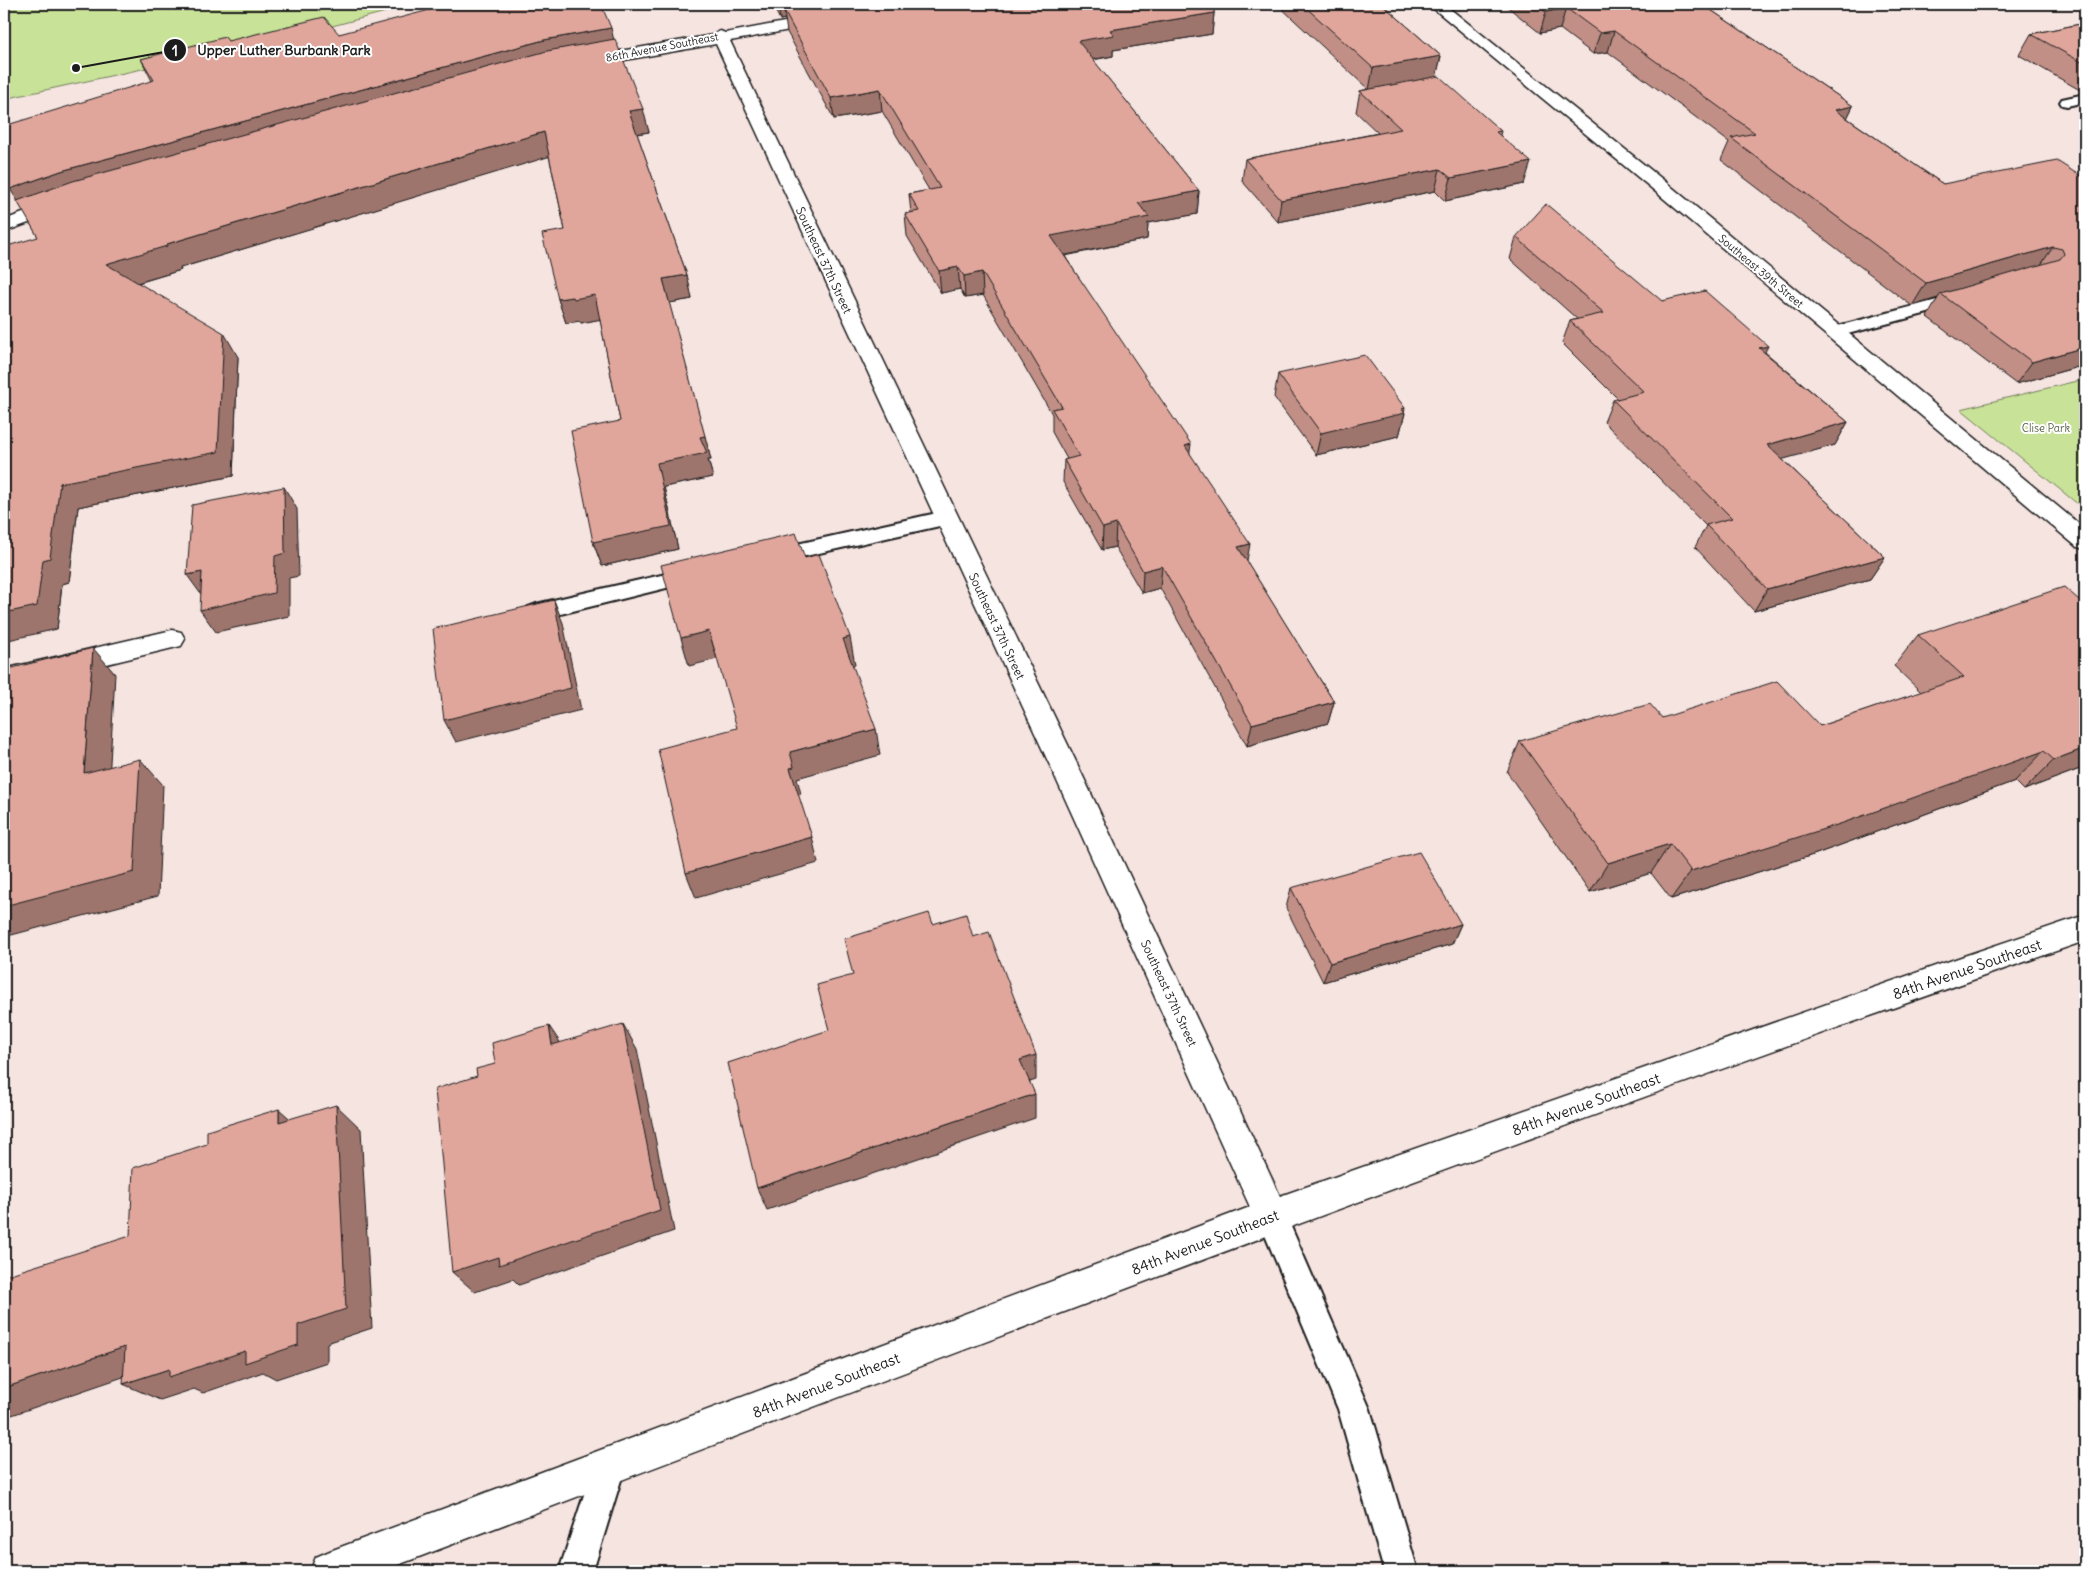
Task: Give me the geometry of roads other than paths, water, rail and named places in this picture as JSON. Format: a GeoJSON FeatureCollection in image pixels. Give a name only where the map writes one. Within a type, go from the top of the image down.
{"type":"FeatureCollection","features":[{"type":"Feature","properties":{"kind":"street","name":"Southeast 39th Street"},"geometry":{"type":"LineString","coordinates":[[1434,4],[1656,183],[2085,541]]}},
{"type":"Feature","properties":{"kind":"street","name":"86th Avenue Southeast"},"geometry":{"type":"LineString","coordinates":[[570,65],[720,36],[836,18]]}},
{"type":"Feature","properties":{"kind":"street","name":"Southeast 37th Street"},"geometry":{"type":"LineString","coordinates":[[720,36],[1272,1216]]}},
{"type":"Feature","properties":{"kind":"street"},"geometry":{"type":"LineString","coordinates":[[4,226],[72,202]]}},
{"type":"Feature","properties":{"kind":"street"},"geometry":{"type":"LineString","coordinates":[[4,679],[172,639]]}},
{"type":"Feature","properties":{"kind":"street","name":"84th Avenue Southeast"},"geometry":{"type":"LineString","coordinates":[[330,1571],[1272,1216],[1964,969],[2085,928]]}},
{"type":"Feature","properties":{"kind":"lane"},"geometry":{"type":"LineString","coordinates":[[2068,102],[2085,98]]}},
{"type":"Feature","properties":{"kind":"lane"},"geometry":{"type":"LineString","coordinates":[[1836,332],[1929,309],[1981,293]]}},
{"type":"Feature","properties":{"kind":"lane"},"geometry":{"type":"LineString","coordinates":[[752,561],[946,518]]}},
{"type":"Feature","properties":{"kind":"lane"},"geometry":{"type":"LineString","coordinates":[[536,612],[715,570]]}},
{"type":"Feature","properties":{"kind":"lane"},"geometry":{"type":"LineString","coordinates":[[1272,1216],[1354,1409],[1401,1571]]}},
{"type":"Feature","properties":{"kind":"lane"},"geometry":{"type":"LineString","coordinates":[[576,1571],[609,1467]]}},
{"type":"Feature","properties":{"kind":"place","name":"Upper Luther Burbank Park"},"geometry":{"type":"Point","coordinates":[76,68]}},
{"type":"Feature","properties":{"kind":"park label","name":"Clise Park"},"geometry":{"type":"Point","coordinates":[2046,428]}}]}
